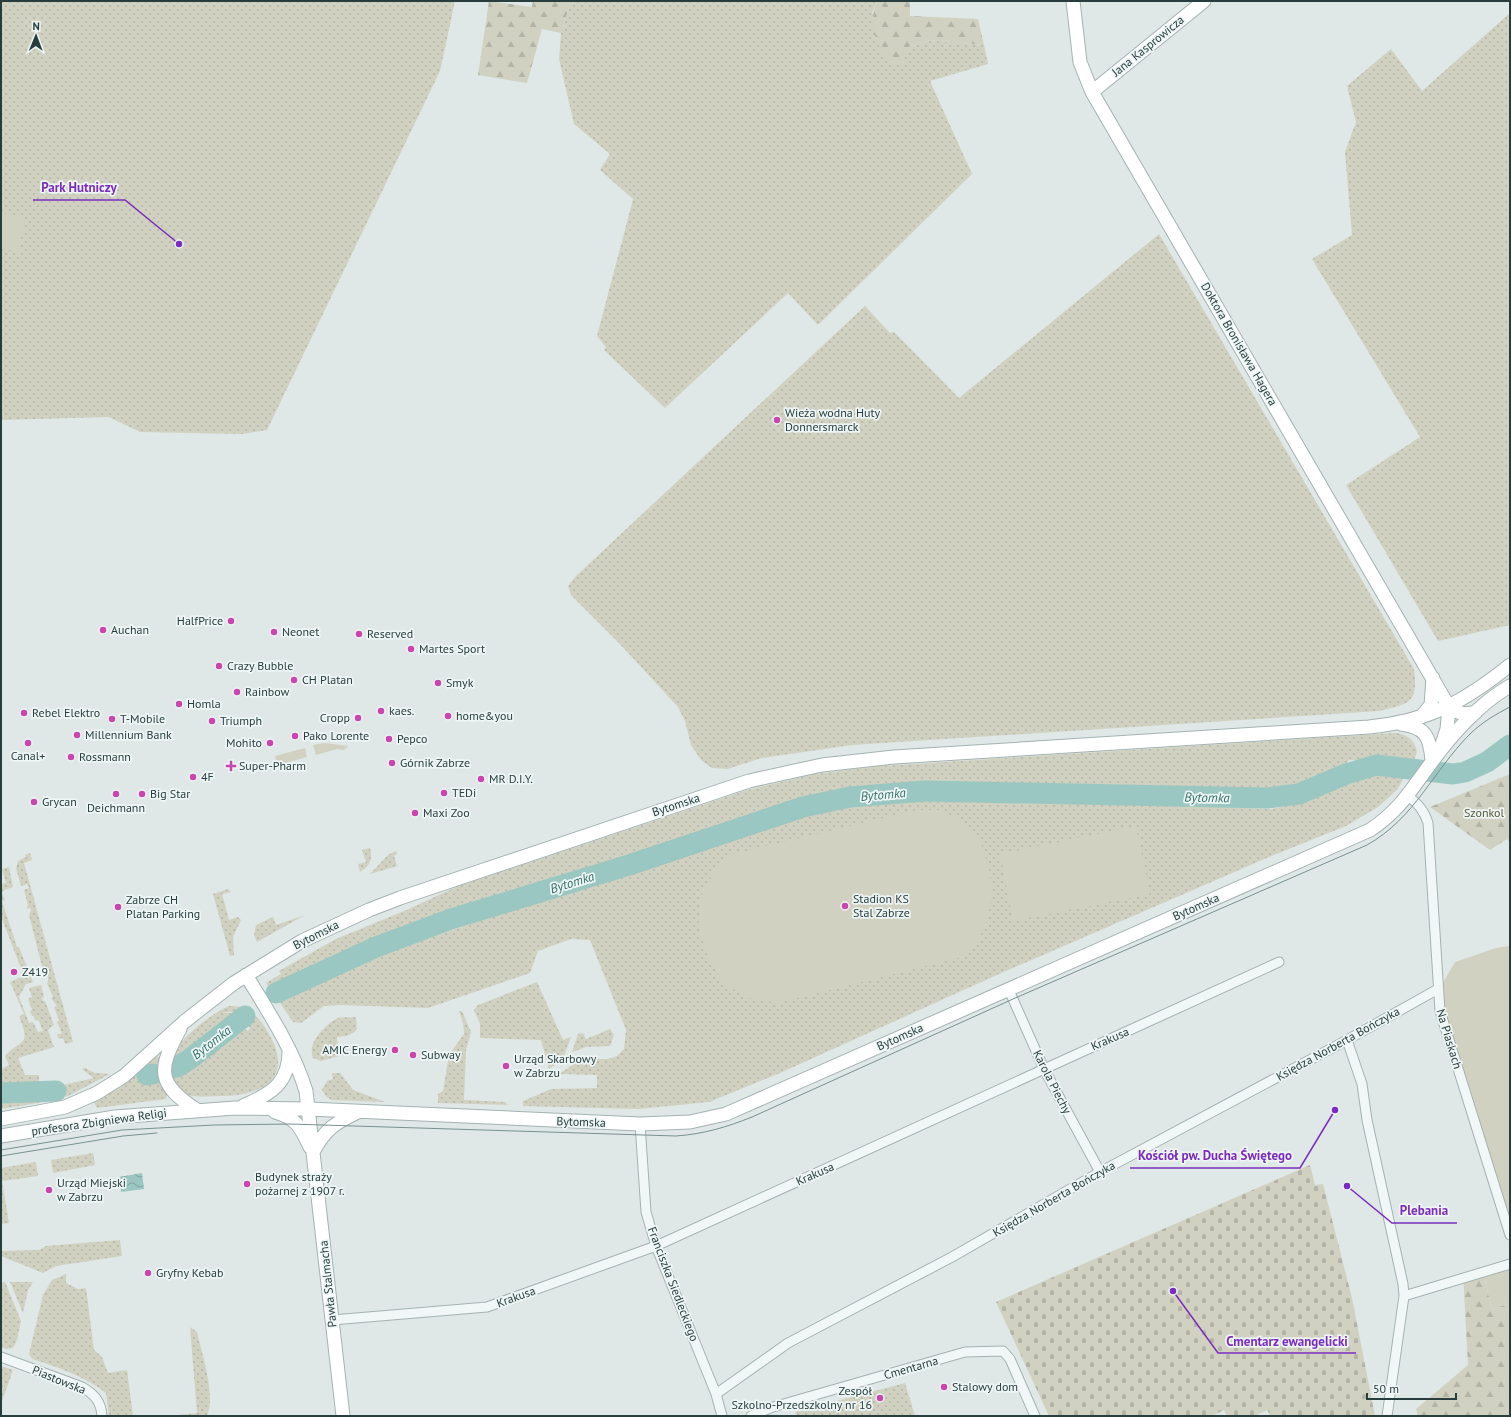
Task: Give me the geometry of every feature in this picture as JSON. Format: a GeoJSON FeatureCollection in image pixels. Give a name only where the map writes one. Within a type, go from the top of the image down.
{"type":"FeatureCollection","features":[{"type":"Feature","properties":{"kind":"street","name":"Doktora Bronisława Hagera"},"geometry":{"type":"LineString","coordinates":[[1074,1],[1080,62],[1092,92],[1433,676],[1449,707]]}},
{"type":"Feature","properties":{"kind":"street","name":"Jana Kasprowicza"},"geometry":{"type":"LineString","coordinates":[[1092,92],[1204,1]]}},
{"type":"Feature","properties":{"kind":"street","name":"Bytomska"},"geometry":{"type":"LineString","coordinates":[[1510,665],[1476,692],[1449,707],[1420,718],[1398,723],[1369,727],[894,756],[856,760],[785,772],[692,799],[400,898],[339,923],[308,938],[246,975],[184,1022],[168,1054],[165,1063],[165,1078],[174,1093],[197,1110],[235,1108],[309,1109],[640,1124],[690,1122],[726,1114],[1008,988],[1357,837],[1386,820],[1411,792],[1436,757],[1476,712],[1490,699],[1510,686]]}},
{"type":"Feature","properties":{"kind":"street"},"geometry":{"type":"LineString","coordinates":[[1420,718],[1431,705],[1433,676]]}},
{"type":"Feature","properties":{"kind":"street"},"geometry":{"type":"LineString","coordinates":[[1449,707],[1457,713],[1466,714],[1476,712]]}},
{"type":"Feature","properties":{"kind":"street","name":"Bytomska"},"geometry":{"type":"LineString","coordinates":[[1436,757],[1447,729],[1449,707]]}},
{"type":"Feature","properties":{"kind":"street","name":"Bytomska"},"geometry":{"type":"LineString","coordinates":[[1398,723],[1414,726],[1422,731],[1429,740],[1436,757]]}},
{"type":"Feature","properties":{"kind":"street","name":"Na Piaskach"},"geometry":{"type":"LineString","coordinates":[[1411,792],[1425,813],[1428,823],[1440,1011],[1510,1235]]}},
{"type":"Feature","properties":{"kind":"street","name":"Krakusa"},"geometry":{"type":"LineString","coordinates":[[332,1320],[487,1307],[656,1246],[932,1122],[1044,1069],[1279,962]]}},
{"type":"Feature","properties":{"kind":"street"},"geometry":{"type":"LineString","coordinates":[[246,975],[288,1047],[301,1076],[309,1109]]}},
{"type":"Feature","properties":{"kind":"street","name":"Karola Piechy"},"geometry":{"type":"LineString","coordinates":[[1008,988],[1044,1069],[1100,1172]]}},
{"type":"Feature","properties":{"kind":"street","name":"Księdza Norberta Bończyka"},"geometry":{"type":"LineString","coordinates":[[716,1394],[788,1343],[952,1257],[1100,1172],[1347,1040],[1438,989]]}},
{"type":"Feature","properties":{"kind":"street","name":"profesora Zbigniewa Religi"},"geometry":{"type":"LineString","coordinates":[[1,1119],[60,1108],[97,1094],[124,1076],[184,1022]]}},
{"type":"Feature","properties":{"kind":"street"},"geometry":{"type":"LineString","coordinates":[[1347,1040],[1362,1084],[1367,1120],[1403,1284],[1404,1296],[1387,1416]]}},
{"type":"Feature","properties":{"kind":"street","name":"Bytomska"},"geometry":{"type":"LineString","coordinates":[[235,1108],[270,1093],[278,1084],[286,1072],[289,1063],[288,1047]]}},
{"type":"Feature","properties":{"kind":"street","name":"Pawła Stalmacha"},"geometry":{"type":"LineString","coordinates":[[235,1108],[275,1112],[290,1117],[302,1130],[313,1152]]}},
{"type":"Feature","properties":{"kind":"street","name":"Pawła Stalmacha"},"geometry":{"type":"LineString","coordinates":[[309,1109],[343,1416]]}},
{"type":"Feature","properties":{"kind":"street","name":"profesora Zbigniewa Religi"},"geometry":{"type":"LineString","coordinates":[[1,1136],[115,1117],[197,1110]]}},
{"type":"Feature","properties":{"kind":"street"},"geometry":{"type":"LineString","coordinates":[[313,1152],[327,1130],[339,1122],[360,1112]]}},
{"type":"Feature","properties":{"kind":"street","name":"Franciszka Siedleckiego"},"geometry":{"type":"LineString","coordinates":[[640,1124],[646,1212],[656,1246],[716,1394],[722,1416]]}},
{"type":"Feature","properties":{"kind":"street"},"geometry":{"type":"LineString","coordinates":[[1404,1296],[1510,1264]]}},
{"type":"Feature","properties":{"kind":"street","name":"Cmentarna"},"geometry":{"type":"LineString","coordinates":[[751,1416],[780,1405],[965,1352],[994,1350],[1003,1351],[1010,1359],[1035,1416]]}},
{"type":"Feature","properties":{"kind":"street","name":"Piastowska"},"geometry":{"type":"LineString","coordinates":[[1,1357],[82,1387],[97,1398],[102,1416]]}},
{"type":"Feature","properties":{"kind":"green space"},"geometry":{"type":"Polygon","coordinates":[[[1,1],[455,1],[440,71],[267,430],[242,434],[140,432],[109,417],[1,420],[1,1]]]}},
{"type":"Feature","properties":{"kind":"green space"},"geometry":{"type":"Polygon","coordinates":[[[489,1],[532,7],[533,1],[571,1],[561,33],[542,29],[527,83],[478,75],[489,1]]]}},
{"type":"Feature","properties":{"kind":"green space"},"geometry":{"type":"Polygon","coordinates":[[[571,1],[877,1],[872,13],[908,48],[930,40],[984,45],[988,64],[930,81],[972,174],[818,325],[788,293],[665,408],[604,350],[606,347],[597,336],[633,199],[600,170],[610,154],[574,124],[559,59],[561,33],[571,1]]]}},
{"type":"Feature","properties":{"kind":"green space"},"geometry":{"type":"Polygon","coordinates":[[[877,1],[910,1],[910,16],[978,19],[984,45],[930,40],[908,48],[902,64],[889,65],[877,42],[873,26],[874,10],[877,1]]]}},
{"type":"Feature","properties":{"kind":"green space"},"geometry":{"type":"Polygon","coordinates":[[[1510,13],[1510,625],[1438,641],[1346,485],[1420,437],[1312,259],[1352,235],[1345,152],[1356,122],[1347,86],[1391,49],[1422,91],[1510,13]]]}},
{"type":"Feature","properties":{"kind":"green space"},"geometry":{"type":"Polygon","coordinates":[[[9,211],[14,217],[21,214],[27,231],[22,233],[19,251],[1,249],[1,217],[9,211]]]}},
{"type":"Feature","properties":{"kind":"green space"},"geometry":{"type":"Polygon","coordinates":[[[1159,234],[1414,669],[1415,689],[1410,700],[1399,706],[1379,711],[852,745],[762,758],[727,769],[712,768],[701,760],[691,745],[685,721],[678,707],[619,643],[571,595],[568,586],[576,576],[865,306],[890,333],[894,332],[959,398],[1159,234]]]}},
{"type":"Feature","properties":{"kind":"green space"},"geometry":{"type":"Polygon","coordinates":[[[1395,733],[1410,738],[1417,752],[1414,760],[1349,760],[1336,775],[1309,786],[1274,793],[1229,794],[962,784],[880,786],[799,803],[667,848],[363,946],[271,990],[266,983],[281,974],[279,971],[336,939],[409,909],[456,887],[747,790],[815,774],[881,766],[1395,733]]]}},
{"type":"Feature","properties":{"kind":"green space"},"geometry":{"type":"Polygon","coordinates":[[[325,743],[348,746],[344,750],[337,749],[316,755],[313,745],[325,743]]]}},
{"type":"Feature","properties":{"kind":"green space"},"geometry":{"type":"Polygon","coordinates":[[[305,748],[307,757],[278,765],[275,756],[305,748]]]}},
{"type":"Feature","properties":{"kind":"green space"},"geometry":{"type":"Polygon","coordinates":[[[1363,772],[1405,776],[1397,790],[1378,807],[1346,826],[1269,857],[999,974],[780,1073],[709,1102],[638,1109],[523,1106],[523,1101],[551,1089],[597,1088],[597,1075],[559,1074],[577,1062],[589,1059],[608,1059],[617,1056],[624,1049],[626,1030],[590,940],[571,939],[538,951],[530,973],[428,1008],[341,1005],[324,1006],[301,1023],[293,1022],[278,1000],[303,986],[397,949],[566,891],[844,804],[918,797],[1018,799],[1271,809],[1310,801],[1363,772]]]}},
{"type":"Feature","properties":{"kind":"green space","name":"Szonkol"},"geometry":{"type":"Polygon","coordinates":[[[1510,774],[1510,843],[1507,839],[1490,850],[1430,807],[1510,774]]]}},
{"type":"Feature","properties":{"kind":"green space","name":"Stadion KS Stal Zabrze"},"geometry":{"type":"Polygon","coordinates":[[[916,810],[941,810],[963,822],[980,840],[989,867],[992,891],[988,919],[979,939],[959,958],[778,1003],[748,998],[723,983],[707,955],[698,926],[702,894],[714,871],[733,854],[916,810]]]}},
{"type":"Feature","properties":{"kind":"green space"},"geometry":{"type":"Polygon","coordinates":[[[1136,826],[1150,894],[1013,921],[1000,854],[1136,826]]]}},
{"type":"Feature","properties":{"kind":"green space"},"geometry":{"type":"Polygon","coordinates":[[[370,848],[370,862],[360,872],[358,864],[366,862],[362,850],[370,848]]]}},
{"type":"Feature","properties":{"kind":"green space"},"geometry":{"type":"Polygon","coordinates":[[[396,851],[397,854],[394,856],[397,866],[370,874],[388,855],[396,851]]]}},
{"type":"Feature","properties":{"kind":"green space"},"geometry":{"type":"Polygon","coordinates":[[[30,853],[32,860],[24,863],[73,1042],[65,1044],[63,1038],[59,1039],[57,1035],[62,1033],[57,1022],[59,1020],[54,1007],[57,1006],[51,998],[53,997],[47,983],[48,976],[44,974],[29,915],[31,910],[30,908],[27,909],[28,905],[24,890],[29,888],[27,884],[21,886],[16,868],[18,861],[30,853]]]}},
{"type":"Feature","properties":{"kind":"green space"},"geometry":{"type":"Polygon","coordinates":[[[9,867],[13,887],[4,890],[2,893],[5,900],[2,901],[17,947],[19,947],[33,982],[26,984],[19,997],[29,1023],[33,1022],[38,1032],[43,1031],[39,1021],[35,1020],[34,1016],[32,1016],[30,1011],[32,1010],[28,999],[32,997],[29,988],[41,985],[44,997],[42,998],[43,1001],[45,1001],[54,1025],[48,1030],[54,1047],[18,1058],[25,1075],[39,1075],[39,1081],[44,1082],[47,1085],[54,1084],[59,1080],[62,1099],[1,1109],[1,1097],[56,1096],[54,1088],[1,1088],[1,1069],[9,1065],[5,1056],[21,1043],[25,1037],[19,1016],[24,1014],[10,982],[24,976],[1,916],[1,884],[6,883],[2,869],[9,867]]]}},
{"type":"Feature","properties":{"kind":"green space"},"geometry":{"type":"Polygon","coordinates":[[[228,889],[231,892],[222,894],[229,920],[238,917],[241,920],[233,937],[234,955],[230,956],[213,894],[228,889]]]}},
{"type":"Feature","properties":{"kind":"green space"},"geometry":{"type":"Polygon","coordinates":[[[305,915],[257,942],[254,935],[256,925],[273,917],[276,925],[305,915]]]}},
{"type":"Feature","properties":{"kind":"green space"},"geometry":{"type":"Polygon","coordinates":[[[1510,946],[1510,1227],[1436,995],[1455,962],[1496,948],[1510,946]]]}},
{"type":"Feature","properties":{"kind":"green space"},"geometry":{"type":"Polygon","coordinates":[[[537,982],[563,1040],[571,1037],[563,1059],[549,1069],[541,1040],[480,1038],[480,1024],[474,1010],[478,1005],[537,982]]]}},
{"type":"Feature","properties":{"kind":"green space"},"geometry":{"type":"Polygon","coordinates":[[[229,1006],[236,1006],[248,1010],[258,1018],[266,1028],[276,1049],[278,1062],[276,1072],[271,1081],[251,1092],[224,1096],[199,1096],[184,1094],[171,1077],[170,1061],[172,1056],[181,1042],[205,1020],[229,1006]],[[241,1010],[234,1015],[232,1012],[221,1012],[231,1013],[233,1016],[188,1054],[175,1061],[178,1070],[191,1065],[241,1027],[248,1031],[250,1028],[245,1024],[248,1021],[241,1010]]]}},
{"type":"Feature","properties":{"kind":"green space"},"geometry":{"type":"Polygon","coordinates":[[[459,1011],[462,1011],[471,1032],[466,1050],[464,1100],[505,1102],[508,1105],[438,1103],[438,1094],[443,1091],[449,1055],[464,1034],[463,1023],[459,1011]]]}},
{"type":"Feature","properties":{"kind":"green space"},"geometry":{"type":"Polygon","coordinates":[[[356,1017],[357,1029],[348,1035],[337,1037],[338,1051],[345,1051],[346,1054],[321,1061],[313,1058],[312,1047],[314,1041],[326,1026],[338,1018],[356,1017]]]}},
{"type":"Feature","properties":{"kind":"green space"},"geometry":{"type":"Polygon","coordinates":[[[610,1029],[614,1035],[610,1046],[586,1047],[572,1052],[578,1034],[583,1033],[586,1039],[610,1029]]]}},
{"type":"Feature","properties":{"kind":"green space"},"geometry":{"type":"Polygon","coordinates":[[[156,1056],[159,1057],[159,1080],[167,1095],[166,1099],[97,1108],[94,1102],[121,1087],[156,1056]]]}},
{"type":"Feature","properties":{"kind":"green space"},"geometry":{"type":"Polygon","coordinates":[[[85,1068],[95,1073],[110,1074],[66,1097],[63,1085],[94,1078],[82,1069],[85,1068]]]}},
{"type":"Feature","properties":{"kind":"green space"},"geometry":{"type":"Polygon","coordinates":[[[332,1073],[340,1073],[353,1090],[385,1102],[331,1100],[322,1090],[327,1081],[333,1079],[332,1073]]]}},
{"type":"Feature","properties":{"kind":"green space"},"geometry":{"type":"Polygon","coordinates":[[[93,1153],[95,1165],[53,1173],[51,1160],[93,1153]]]}},
{"type":"Feature","properties":{"kind":"green space"},"geometry":{"type":"Polygon","coordinates":[[[36,1162],[38,1176],[2,1181],[9,1223],[1,1224],[1,1168],[36,1162]]]}},
{"type":"Feature","properties":{"kind":"green space"},"geometry":{"type":"Polygon","coordinates":[[[1310,1165],[1315,1185],[1323,1184],[1352,1298],[1375,1416],[1271,1416],[1267,1410],[1255,1416],[1227,1416],[1224,1410],[1212,1416],[1049,1416],[996,1302],[1310,1165]]]}},
{"type":"Feature","properties":{"kind":"green space"},"geometry":{"type":"Polygon","coordinates":[[[120,1240],[122,1256],[56,1266],[43,1273],[1,1256],[1,1251],[39,1250],[46,1246],[120,1240]]]}},
{"type":"Feature","properties":{"kind":"green space"},"geometry":{"type":"Polygon","coordinates":[[[1510,1262],[1510,1303],[1492,1309],[1483,1272],[1510,1262]]]}},
{"type":"Feature","properties":{"kind":"green space"},"geometry":{"type":"Polygon","coordinates":[[[1483,1272],[1492,1309],[1510,1303],[1510,1416],[1418,1416],[1416,1409],[1468,1365],[1463,1273],[1464,1276],[1483,1272]]]}},
{"type":"Feature","properties":{"kind":"green space"},"geometry":{"type":"Polygon","coordinates":[[[66,1274],[66,1283],[78,1289],[86,1288],[94,1350],[102,1357],[108,1373],[127,1370],[133,1416],[109,1416],[106,1393],[80,1377],[32,1359],[29,1354],[43,1295],[52,1280],[66,1274]]]}},
{"type":"Feature","properties":{"kind":"green space"},"geometry":{"type":"Polygon","coordinates":[[[5,1282],[21,1321],[17,1340],[13,1348],[6,1349],[1,1347],[1,1283],[5,1282]]]}},
{"type":"Feature","properties":{"kind":"green space"},"geometry":{"type":"Polygon","coordinates":[[[10,1282],[33,1282],[28,1290],[23,1313],[10,1282]]]}},
{"type":"Feature","properties":{"kind":"green space"},"geometry":{"type":"Polygon","coordinates":[[[190,1327],[197,1332],[205,1363],[210,1397],[207,1416],[168,1416],[197,1413],[190,1327]]]}},
{"type":"Feature","properties":{"kind":"green space"},"geometry":{"type":"Polygon","coordinates":[[[1,1366],[13,1370],[1,1404],[1,1366]]]}},
{"type":"Feature","properties":{"kind":"green space","name":"Zespół Szkolno-Przedszkolny nr 16"},"geometry":{"type":"Polygon","coordinates":[[[905,1383],[915,1416],[797,1416],[795,1412],[905,1383]]]}},
{"type":"Feature","properties":{"kind":"water"},"geometry":{"type":"Polygon","coordinates":[[[142,1173],[144,1189],[121,1192],[119,1177],[142,1173]]]}},
{"type":"Feature","properties":{"kind":"waterway","name":"Bytomka"},"geometry":{"type":"LineString","coordinates":[[276,993],[376,947],[451,919],[629,865],[803,807],[850,797],[925,791],[1267,798],[1299,794],[1346,774],[1376,765],[1453,774],[1465,772],[1487,762],[1510,745]]}},
{"type":"Feature","properties":{"kind":"waterway","name":"Bytomka"},"geometry":{"type":"LineString","coordinates":[[177,1067],[190,1059],[245,1016]]}},
{"type":"Feature","properties":{"kind":"waterway","name":"Bytomka"},"geometry":{"type":"LineString","coordinates":[[147,1075],[153,1074]]}},
{"type":"Feature","properties":{"kind":"waterway","name":"Bytomka"},"geometry":{"type":"LineString","coordinates":[[1,1093],[56,1091]]}},
{"type":"Feature","properties":{"kind":"tram line"},"geometry":{"type":"LineString","coordinates":[[1,1150],[122,1130],[214,1125],[290,1124],[676,1136],[696,1134],[724,1127],[752,1117],[1013,999],[1367,845],[1384,834],[1411,808],[1445,763],[1470,734],[1489,719],[1510,707]]}},
{"type":"Feature","properties":{"kind":"tram line"},"geometry":{"type":"LineString","coordinates":[[1,1156],[123,1136],[157,1133]]}},
{"type":"Feature","properties":{"kind":"place","name":"Park Hutniczy"},"geometry":{"type":"Point","coordinates":[179,244]}},
{"type":"Feature","properties":{"kind":"place","name":"Wieża wodna Huty Donnersmarck"},"geometry":{"type":"Point","coordinates":[777,420]}},
{"type":"Feature","properties":{"kind":"place","name":"HalfPrice"},"geometry":{"type":"Point","coordinates":[231,621]}},
{"type":"Feature","properties":{"kind":"place","name":"Auchan"},"geometry":{"type":"Point","coordinates":[103,630]}},
{"type":"Feature","properties":{"kind":"place","name":"Neonet"},"geometry":{"type":"Point","coordinates":[274,632]}},
{"type":"Feature","properties":{"kind":"place","name":"Reserved"},"geometry":{"type":"Point","coordinates":[359,634]}},
{"type":"Feature","properties":{"kind":"place","name":"Martes Sport"},"geometry":{"type":"Point","coordinates":[411,649]}},
{"type":"Feature","properties":{"kind":"place","name":"Crazy Bubble"},"geometry":{"type":"Point","coordinates":[219,666]}},
{"type":"Feature","properties":{"kind":"place","name":"CH Platan"},"geometry":{"type":"Point","coordinates":[294,680]}},
{"type":"Feature","properties":{"kind":"place","name":"Smyk"},"geometry":{"type":"Point","coordinates":[438,683]}},
{"type":"Feature","properties":{"kind":"place","name":"Rainbow"},"geometry":{"type":"Point","coordinates":[237,692]}},
{"type":"Feature","properties":{"kind":"place","name":"Homla"},"geometry":{"type":"Point","coordinates":[179,704]}},
{"type":"Feature","properties":{"kind":"place","name":"kaes."},"geometry":{"type":"Point","coordinates":[381,711]}},
{"type":"Feature","properties":{"kind":"place","name":"Rebel Elektro"},"geometry":{"type":"Point","coordinates":[24,713]}},
{"type":"Feature","properties":{"kind":"place","name":"home&you"},"geometry":{"type":"Point","coordinates":[448,716]}},
{"type":"Feature","properties":{"kind":"place","name":"Cropp"},"geometry":{"type":"Point","coordinates":[358,718]}},
{"type":"Feature","properties":{"kind":"place","name":"T-Mobile"},"geometry":{"type":"Point","coordinates":[112,719]}},
{"type":"Feature","properties":{"kind":"place","name":"Triumph"},"geometry":{"type":"Point","coordinates":[212,721]}},
{"type":"Feature","properties":{"kind":"place","name":"Millennium Bank"},"geometry":{"type":"Point","coordinates":[77,735]}},
{"type":"Feature","properties":{"kind":"place","name":"Pako Lorente"},"geometry":{"type":"Point","coordinates":[295,736]}},
{"type":"Feature","properties":{"kind":"place","name":"Pepco"},"geometry":{"type":"Point","coordinates":[389,739]}},
{"type":"Feature","properties":{"kind":"place","name":"Canal+"},"geometry":{"type":"Point","coordinates":[28,743]}},
{"type":"Feature","properties":{"kind":"place","name":"Mohito"},"geometry":{"type":"Point","coordinates":[270,743]}},
{"type":"Feature","properties":{"kind":"place","name":"Rossmann"},"geometry":{"type":"Point","coordinates":[71,757]}},
{"type":"Feature","properties":{"kind":"place","name":"Górnik Zabrze"},"geometry":{"type":"Point","coordinates":[392,763]}},
{"type":"Feature","properties":{"kind":"place","name":"Super-Pharm"},"geometry":{"type":"Point","coordinates":[231,766]}},
{"type":"Feature","properties":{"kind":"place","name":"4F"},"geometry":{"type":"Point","coordinates":[193,777]}},
{"type":"Feature","properties":{"kind":"place","name":"MR D.I.Y."},"geometry":{"type":"Point","coordinates":[481,779]}},
{"type":"Feature","properties":{"kind":"place","name":"TEDi"},"geometry":{"type":"Point","coordinates":[444,793]}},
{"type":"Feature","properties":{"kind":"place","name":"Deichmann"},"geometry":{"type":"Point","coordinates":[116,794]}},
{"type":"Feature","properties":{"kind":"place","name":"Big Star"},"geometry":{"type":"Point","coordinates":[142,794]}},
{"type":"Feature","properties":{"kind":"place","name":"Grycan"},"geometry":{"type":"Point","coordinates":[34,802]}},
{"type":"Feature","properties":{"kind":"place","name":"Maxi Zoo"},"geometry":{"type":"Point","coordinates":[415,813]}},
{"type":"Feature","properties":{"kind":"place","name":"Stadion KS Stal Zabrze"},"geometry":{"type":"Point","coordinates":[845,906]}},
{"type":"Feature","properties":{"kind":"place","name":"Zabrze CH Platan Parking"},"geometry":{"type":"Point","coordinates":[118,907]}},
{"type":"Feature","properties":{"kind":"place","name":"Z419"},"geometry":{"type":"Point","coordinates":[14,972]}},
{"type":"Feature","properties":{"kind":"place","name":"AMIC Energy"},"geometry":{"type":"Point","coordinates":[395,1050]}},
{"type":"Feature","properties":{"kind":"place","name":"Subway"},"geometry":{"type":"Point","coordinates":[413,1055]}},
{"type":"Feature","properties":{"kind":"place","name":"Urząd Skarbowy w Zabrzu"},"geometry":{"type":"Point","coordinates":[506,1066]}},
{"type":"Feature","properties":{"kind":"place","name":"Kościół pw. Ducha Świętego"},"geometry":{"type":"Point","coordinates":[1335,1110]}},
{"type":"Feature","properties":{"kind":"place","name":"Budynek straży pożarnej z 1907 r."},"geometry":{"type":"Point","coordinates":[247,1184]}},
{"type":"Feature","properties":{"kind":"place","name":"Plebania"},"geometry":{"type":"Point","coordinates":[1347,1186]}},
{"type":"Feature","properties":{"kind":"place","name":"Urząd Miejski w Zabrzu"},"geometry":{"type":"Point","coordinates":[49,1190]}},
{"type":"Feature","properties":{"kind":"place","name":"Gryfny Kebab"},"geometry":{"type":"Point","coordinates":[148,1273]}},
{"type":"Feature","properties":{"kind":"place","name":"Cmentarz ewangelicki"},"geometry":{"type":"Point","coordinates":[1173,1291]}},
{"type":"Feature","properties":{"kind":"place","name":"Stalowy dom"},"geometry":{"type":"Point","coordinates":[944,1387]}},
{"type":"Feature","properties":{"kind":"place","name":"Zespół Szkolno-Przedszkolny nr 16"},"geometry":{"type":"Point","coordinates":[880,1398]}}]}
